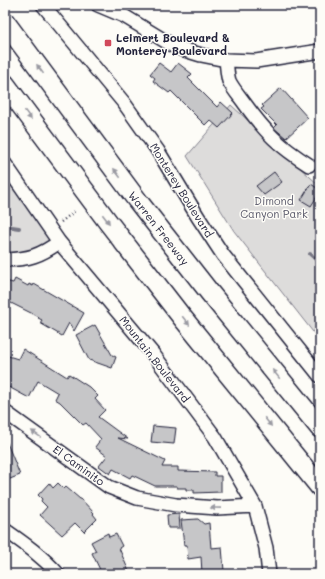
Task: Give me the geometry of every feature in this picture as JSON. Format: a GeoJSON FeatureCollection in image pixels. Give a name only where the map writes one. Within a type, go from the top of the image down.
{"type":"FeatureCollection","features":[{"type":"Feature","properties":{"kind":"highway","name":"Warren Freeway"},"geometry":{"type":"LineString","coordinates":[[5,22],[137,200],[210,293],[320,428]]}},
{"type":"Feature","properties":{"kind":"highway"},"geometry":{"type":"LineString","coordinates":[[5,84],[113,228],[320,487]]}},
{"type":"Feature","properties":{"kind":"street"},"geometry":{"type":"LineString","coordinates":[[98,5],[124,16],[175,47],[201,55],[226,60],[256,61],[320,51]]}},
{"type":"Feature","properties":{"kind":"street","name":"Monterey Boulevard"},"geometry":{"type":"LineString","coordinates":[[48,7],[124,103],[158,151],[223,255],[320,376]]}},
{"type":"Feature","properties":{"kind":"street"},"geometry":{"type":"LineString","coordinates":[[226,60],[228,75],[232,86],[258,122],[281,146],[309,165]]}},
{"type":"Feature","properties":{"kind":"street","name":"Mountain Boulevard"},"geometry":{"type":"LineString","coordinates":[[5,164],[59,242],[153,354],[215,437],[255,506],[266,548],[269,574]]}},
{"type":"Feature","properties":{"kind":"street"},"geometry":{"type":"LineString","coordinates":[[5,260],[24,260],[45,252],[59,242]]}},
{"type":"Feature","properties":{"kind":"street","name":"El Caminito"},"geometry":{"type":"LineString","coordinates":[[5,412],[109,487],[137,498],[176,505],[217,508],[255,506]]}},
{"type":"Feature","properties":{"kind":"street"},"geometry":{"type":"LineString","coordinates":[[5,530],[45,560],[58,574]]}},
{"type":"Feature","properties":{"kind":"path"},"geometry":{"type":"LineString","coordinates":[[51,230],[76,210]]}},
{"type":"Feature","properties":{"kind":"green space","name":"Dimond Canyon Park"},"geometry":{"type":"Polygon","coordinates":[[[231,105],[320,186],[320,341],[234,231],[187,156],[231,105]]]}},
{"type":"Feature","properties":{"kind":"green space"},"geometry":{"type":"Polygon","coordinates":[[[5,177],[54,246],[5,261],[5,177]]]}},
{"type":"Feature","properties":{"kind":"building"},"geometry":{"type":"Polygon","coordinates":[[[159,63],[171,72],[178,63],[192,74],[188,78],[217,107],[221,102],[233,113],[219,128],[210,120],[205,125],[171,91],[169,93],[153,81],[155,78],[150,74],[159,63]]]}},
{"type":"Feature","properties":{"kind":"building"},"geometry":{"type":"Polygon","coordinates":[[[281,88],[308,118],[286,138],[274,128],[277,125],[261,109],[264,107],[262,105],[281,88]]]}},
{"type":"Feature","properties":{"kind":"building"},"geometry":{"type":"Polygon","coordinates":[[[274,172],[282,182],[264,195],[256,186],[274,172]]]}},
{"type":"Feature","properties":{"kind":"building"},"geometry":{"type":"Polygon","coordinates":[[[311,184],[320,190],[320,192],[311,206],[301,200],[311,184]]]}},
{"type":"Feature","properties":{"kind":"building"},"geometry":{"type":"Polygon","coordinates":[[[15,279],[28,286],[29,284],[33,286],[34,284],[84,313],[74,331],[69,323],[62,336],[40,323],[42,320],[38,318],[39,317],[5,300],[5,281],[13,283],[15,279]]]}},
{"type":"Feature","properties":{"kind":"building"},"geometry":{"type":"Polygon","coordinates":[[[95,325],[112,355],[116,357],[112,368],[89,360],[76,335],[95,325]]]}},
{"type":"Feature","properties":{"kind":"building"},"geometry":{"type":"Polygon","coordinates":[[[23,349],[67,377],[69,374],[89,387],[98,396],[95,399],[105,410],[98,417],[128,439],[118,438],[165,461],[162,467],[178,467],[178,471],[215,472],[215,476],[221,476],[221,492],[194,493],[194,490],[177,488],[177,486],[155,486],[132,475],[130,478],[113,469],[110,474],[99,466],[107,456],[95,447],[101,439],[86,423],[83,425],[60,402],[55,399],[58,393],[38,381],[29,398],[5,385],[5,355],[18,359],[23,349]]]}},
{"type":"Feature","properties":{"kind":"building"},"geometry":{"type":"Polygon","coordinates":[[[153,426],[176,428],[174,444],[151,442],[153,426]]]}},
{"type":"Feature","properties":{"kind":"building"},"geometry":{"type":"Polygon","coordinates":[[[5,438],[20,475],[5,481],[5,438]]]}},
{"type":"Feature","properties":{"kind":"building"},"geometry":{"type":"Polygon","coordinates":[[[49,483],[53,488],[58,483],[64,489],[66,487],[81,499],[94,513],[93,514],[97,519],[84,532],[75,523],[62,535],[40,515],[47,507],[38,495],[49,483]]]}},
{"type":"Feature","properties":{"kind":"building"},"geometry":{"type":"Polygon","coordinates":[[[179,514],[180,528],[168,528],[167,515],[179,514]]]}},
{"type":"Feature","properties":{"kind":"building"},"geometry":{"type":"Polygon","coordinates":[[[198,519],[204,524],[209,523],[211,548],[222,547],[224,571],[202,573],[201,557],[188,559],[187,545],[184,545],[181,520],[198,519]]]}},
{"type":"Feature","properties":{"kind":"building"},"geometry":{"type":"Polygon","coordinates":[[[108,533],[109,537],[116,534],[122,546],[119,548],[130,574],[102,574],[92,553],[96,551],[91,542],[108,533]]]}},
{"type":"Feature","properties":{"kind":"waterway"},"geometry":{"type":"LineString","coordinates":[[5,226],[19,228]]}},
{"type":"Feature","properties":{"kind":"waterway"},"geometry":{"type":"LineString","coordinates":[[310,254],[320,263]]}},
{"type":"Feature","properties":{"kind":"place","name":"Leimert Boulevard & Monterey Boulevard"},"geometry":{"type":"Point","coordinates":[108,43]}}]}
